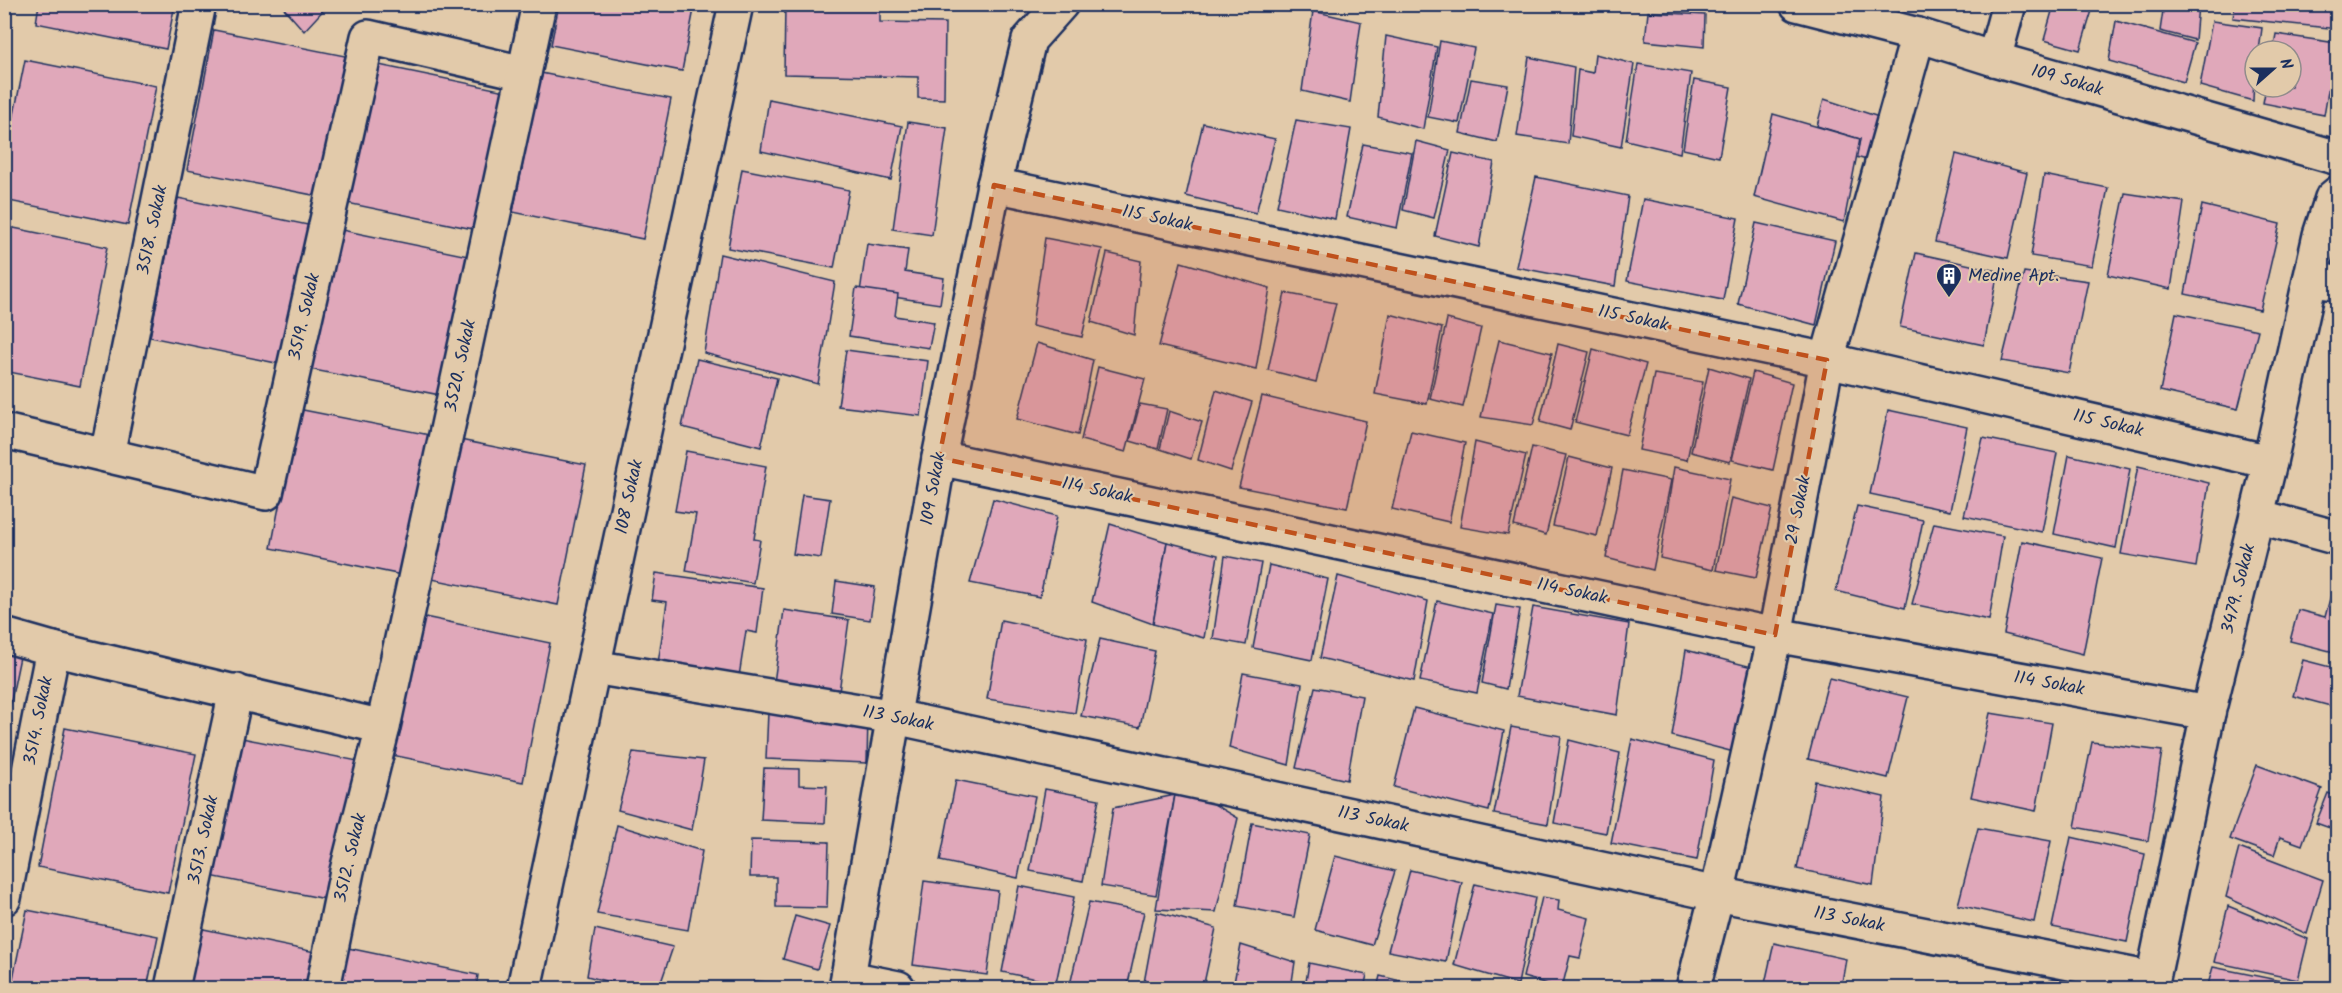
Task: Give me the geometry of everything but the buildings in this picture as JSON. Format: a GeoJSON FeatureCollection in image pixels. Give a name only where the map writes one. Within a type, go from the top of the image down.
{"type":"FeatureCollection","features":[{"type":"Feature","properties":{"kind":"street","name":"3518. Sokak"},"geometry":{"type":"LineString","coordinates":[[107,454],[199,4]]}},
{"type":"Feature","properties":{"kind":"street","name":"3520. Sokak"},"geometry":{"type":"LineString","coordinates":[[383,728],[539,4]]}},
{"type":"Feature","properties":{"kind":"street","name":"108 Sokak"},"geometry":{"type":"LineString","coordinates":[[524,988],[736,4]]}},
{"type":"Feature","properties":{"kind":"street","name":"109 Sokak"},"geometry":{"type":"LineString","coordinates":[[848,983],[939,458],[994,185],[1029,40],[1061,4]]}},
{"type":"Feature","properties":{"kind":"street","name":"109 Sokak"},"geometry":{"type":"LineString","coordinates":[[1797,4],[1918,35],[2337,158]]}},
{"type":"Feature","properties":{"kind":"street"},"geometry":{"type":"LineString","coordinates":[[1994,59],[2009,4]]}},
{"type":"Feature","properties":{"kind":"street","name":"29 Sokak"},"geometry":{"type":"LineString","coordinates":[[1693,988],[1717,894],[1775,635],[1827,360],[1918,35]]}},
{"type":"Feature","properties":{"kind":"street","name":"3519. Sokak"},"geometry":{"type":"LineString","coordinates":[[4,431],[266,493],[368,37],[524,73]]}},
{"type":"Feature","properties":{"kind":"street","name":"115 Sokak"},"geometry":{"type":"LineString","coordinates":[[994,185],[1827,360],[2270,462]]}},
{"type":"Feature","properties":{"kind":"street","name":"3479. Sokak"},"geometry":{"type":"LineString","coordinates":[[2151,984],[2208,713],[2270,462],[2324,282],[2325,216],[2332,198],[2337,194]]}},
{"type":"Feature","properties":{"kind":"street","name":"114 Sokak"},"geometry":{"type":"LineString","coordinates":[[939,458],[1775,635],[2208,713]]}},
{"type":"Feature","properties":{"kind":"street"},"geometry":{"type":"LineString","coordinates":[[2257,516],[2337,538]]}},
{"type":"Feature","properties":{"kind":"street"},"geometry":{"type":"LineString","coordinates":[[4,635],[53,649],[383,728]]}},
{"type":"Feature","properties":{"kind":"street","name":"3514. Sokak"},"geometry":{"type":"LineString","coordinates":[[4,898],[53,649]]}},
{"type":"Feature","properties":{"kind":"street","name":"113 Sokak"},"geometry":{"type":"LineString","coordinates":[[593,667],[895,717],[1717,894],[2151,984]]}},
{"type":"Feature","properties":{"kind":"street","name":"3513. Sokak"},"geometry":{"type":"LineString","coordinates":[[172,988],[236,691]]}},
{"type":"Feature","properties":{"kind":"street","name":"3512. Sokak"},"geometry":{"type":"LineString","coordinates":[[323,988],[347,871],[383,728]]}},
{"type":"Feature","properties":{"kind":"street"},"geometry":{"type":"LineString","coordinates":[[848,983],[898,988]]}},
{"type":"Feature","properties":{"kind":"highlighted area"},"geometry":{"type":"Polygon","coordinates":[[[994,185],[1827,360],[1775,635],[939,458],[994,185]]]}},
{"type":"Feature","properties":{"kind":"place","name":"Medine Apt."},"geometry":{"type":"Point","coordinates":[1949,299]}}]}
